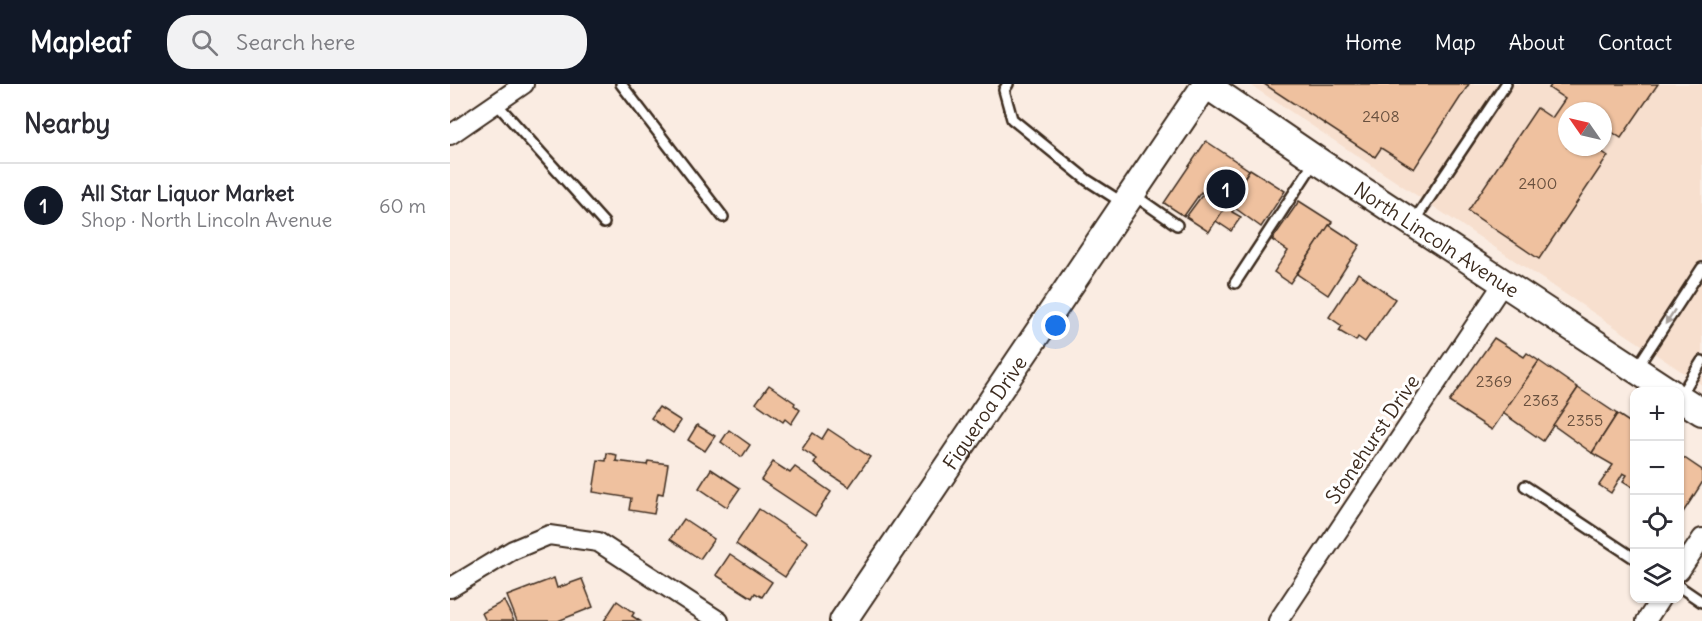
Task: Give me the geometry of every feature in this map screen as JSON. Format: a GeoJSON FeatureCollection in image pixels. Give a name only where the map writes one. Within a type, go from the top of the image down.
{"type":"FeatureCollection","features":[{"type":"Feature","properties":{"kind":"street"},"geometry":{"type":"LineString","coordinates":[[450,135],[524,84]]}},
{"type":"Feature","properties":{"kind":"street","name":"Figueroa Drive"},"geometry":{"type":"LineString","coordinates":[[843,621],[1206,84]]}},
{"type":"Feature","properties":{"kind":"street","name":"North Lincoln Avenue"},"geometry":{"type":"LineString","coordinates":[[1206,84],[1663,387]]}},
{"type":"Feature","properties":{"kind":"street","name":"Stonehurst Drive"},"geometry":{"type":"LineString","coordinates":[[1278,621],[1504,282]]}},
{"type":"Feature","properties":{"kind":"street"},"geometry":{"type":"LineString","coordinates":[[1684,400],[1702,412]]}},
{"type":"Feature","properties":{"kind":"street"},"geometry":{"type":"LineString","coordinates":[[450,588],[513,550],[549,535],[598,543],[719,621]]}},
{"type":"Feature","properties":{"kind":"street"},"geometry":{"type":"LineString","coordinates":[[1684,565],[1702,538]]}},
{"type":"Feature","properties":{"kind":"street"},"geometry":{"type":"LineString","coordinates":[[1646,621],[1658,603]]}},
{"type":"Feature","properties":{"kind":"lane"},"geometry":{"type":"LineString","coordinates":[[621,84],[723,217]]}},
{"type":"Feature","properties":{"kind":"lane"},"geometry":{"type":"LineString","coordinates":[[1008,84],[1004,90],[1012,119],[1088,180],[1177,225]]}},
{"type":"Feature","properties":{"kind":"lane"},"geometry":{"type":"LineString","coordinates":[[1413,223],[1506,84]]}},
{"type":"Feature","properties":{"kind":"lane"},"geometry":{"type":"LineString","coordinates":[[496,103],[604,223]]}},
{"type":"Feature","properties":{"kind":"lane"},"geometry":{"type":"LineString","coordinates":[[1235,283],[1316,159]]}},
{"type":"Feature","properties":{"kind":"lane"},"geometry":{"type":"LineString","coordinates":[[1636,369],[1702,268]]}},
{"type":"Feature","properties":{"kind":"lane"},"geometry":{"type":"LineString","coordinates":[[1684,390],[1702,361]]}},
{"type":"Feature","properties":{"kind":"lane"},"geometry":{"type":"LineString","coordinates":[[1525,486],[1630,555]]}},
{"type":"Feature","properties":{"kind":"lane"},"geometry":{"type":"LineString","coordinates":[[1684,590],[1702,602]]}},
{"type":"Feature","properties":{"kind":"shaded area"},"geometry":{"type":"Polygon","coordinates":[[[1249,84],[1702,84],[1702,385],[1249,84]]]}},
{"type":"Feature","properties":{"kind":"building"},"geometry":{"type":"Polygon","coordinates":[[[1264,84],[1469,84],[1414,169],[1381,148],[1375,157],[1264,84]]]}},
{"type":"Feature","properties":{"kind":"building"},"geometry":{"type":"Polygon","coordinates":[[[1552,84],[1658,84],[1621,138],[1612,132],[1612,102],[1563,102],[1565,99],[1549,88],[1552,84]]]}},
{"type":"Feature","properties":{"kind":"building"},"geometry":{"type":"Polygon","coordinates":[[[1537,108],[1552,118],[1558,109],[1558,156],[1608,156],[1539,259],[1468,211],[1537,108]]]}},
{"type":"Feature","properties":{"kind":"building"},"geometry":{"type":"Polygon","coordinates":[[[1206,141],[1249,170],[1209,232],[1186,217],[1203,194],[1201,192],[1184,216],[1164,203],[1206,141]]]}},
{"type":"Feature","properties":{"kind":"building"},"geometry":{"type":"Polygon","coordinates":[[[1250,169],[1285,191],[1261,227],[1235,208],[1232,212],[1241,217],[1231,231],[1216,221],[1250,169]]]}},
{"type":"Feature","properties":{"kind":"building"},"geometry":{"type":"Polygon","coordinates":[[[1299,201],[1332,222],[1290,283],[1274,272],[1288,251],[1272,240],[1299,201]]]}},
{"type":"Feature","properties":{"kind":"building"},"geometry":{"type":"Polygon","coordinates":[[[1329,225],[1360,245],[1328,295],[1297,274],[1329,225]]]}},
{"type":"Feature","properties":{"kind":"building"},"geometry":{"type":"Polygon","coordinates":[[[1358,273],[1395,299],[1365,342],[1358,337],[1356,341],[1339,331],[1342,326],[1329,317],[1358,273]]]}},
{"type":"Feature","properties":{"kind":"building"},"geometry":{"type":"Polygon","coordinates":[[[1494,338],[1524,357],[1527,353],[1539,361],[1492,430],[1449,402],[1494,338]]]}},
{"type":"Feature","properties":{"kind":"building"},"geometry":{"type":"Polygon","coordinates":[[[1539,361],[1578,388],[1543,441],[1503,413],[1539,361]]]}},
{"type":"Feature","properties":{"kind":"building"},"geometry":{"type":"Polygon","coordinates":[[[769,385],[795,403],[794,405],[800,410],[791,424],[785,419],[783,422],[756,403],[769,385]]]}},
{"type":"Feature","properties":{"kind":"building"},"geometry":{"type":"Polygon","coordinates":[[[1578,388],[1617,414],[1592,453],[1553,425],[1578,388]]]}},
{"type":"Feature","properties":{"kind":"building"},"geometry":{"type":"Polygon","coordinates":[[[659,407],[681,421],[673,433],[651,418],[659,407]]]}},
{"type":"Feature","properties":{"kind":"building"},"geometry":{"type":"Polygon","coordinates":[[[1617,414],[1630,422],[1630,485],[1623,481],[1627,475],[1623,473],[1611,493],[1599,485],[1613,465],[1592,453],[1617,414]]]}},
{"type":"Feature","properties":{"kind":"building"},"geometry":{"type":"Polygon","coordinates":[[[697,425],[715,436],[705,451],[688,440],[697,425]]]}},
{"type":"Feature","properties":{"kind":"building"},"geometry":{"type":"Polygon","coordinates":[[[828,429],[870,457],[849,487],[814,464],[817,459],[802,449],[813,433],[822,439],[828,429]]]}},
{"type":"Feature","properties":{"kind":"building"},"geometry":{"type":"Polygon","coordinates":[[[729,430],[750,445],[742,457],[721,442],[729,430]]]}},
{"type":"Feature","properties":{"kind":"building"},"geometry":{"type":"Polygon","coordinates":[[[607,453],[617,455],[616,461],[647,465],[648,461],[668,464],[663,494],[658,493],[654,514],[629,510],[631,498],[593,492],[598,460],[606,461],[607,453]]]}},
{"type":"Feature","properties":{"kind":"building"},"geometry":{"type":"Polygon","coordinates":[[[1684,458],[1702,470],[1702,483],[1684,511],[1684,458]]]}},
{"type":"Feature","properties":{"kind":"building"},"geometry":{"type":"Polygon","coordinates":[[[773,462],[790,473],[795,467],[831,492],[815,516],[761,480],[773,462]]]}},
{"type":"Feature","properties":{"kind":"building"},"geometry":{"type":"Polygon","coordinates":[[[711,469],[740,488],[727,507],[699,488],[711,469]]]}},
{"type":"Feature","properties":{"kind":"building"},"geometry":{"type":"Polygon","coordinates":[[[759,509],[808,542],[785,577],[736,544],[759,509]]]}},
{"type":"Feature","properties":{"kind":"building"},"geometry":{"type":"Polygon","coordinates":[[[684,519],[714,539],[700,559],[670,539],[684,519]]]}},
{"type":"Feature","properties":{"kind":"building"},"geometry":{"type":"Polygon","coordinates":[[[730,554],[772,582],[762,597],[755,593],[752,598],[716,575],[730,554]]]}},
{"type":"Feature","properties":{"kind":"building"},"geometry":{"type":"Polygon","coordinates":[[[554,578],[557,588],[582,579],[593,607],[558,621],[517,621],[507,596],[554,578]]]}},
{"type":"Feature","properties":{"kind":"building"},"geometry":{"type":"Polygon","coordinates":[[[504,601],[514,621],[486,621],[482,613],[504,601]]]}},
{"type":"Feature","properties":{"kind":"building"},"geometry":{"type":"Polygon","coordinates":[[[617,601],[634,613],[632,616],[640,621],[604,621],[617,601]]]}},
{"type":"Feature","properties":{"kind":"place","name":"All Star Liquor Market"},"geometry":{"type":"Point","coordinates":[1226,189]}}]}
